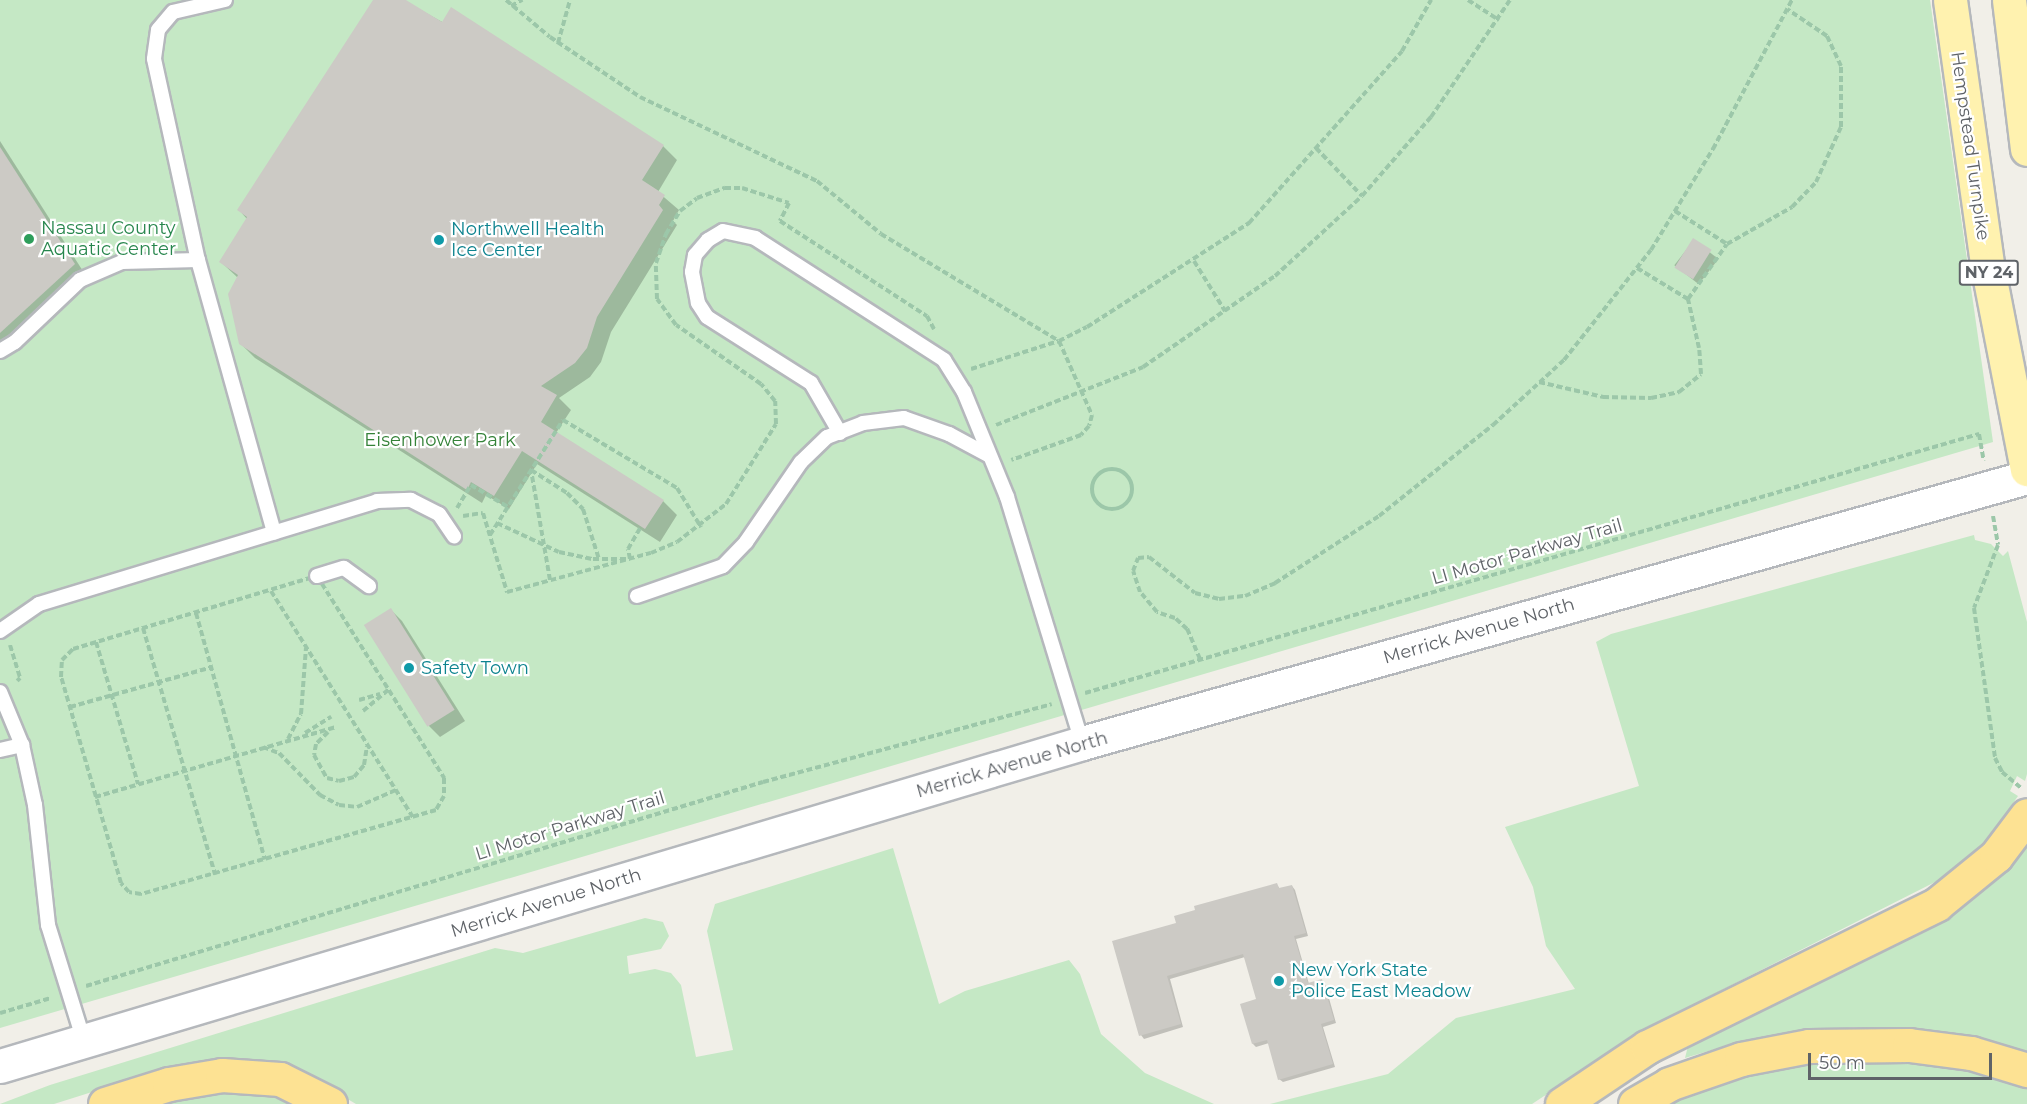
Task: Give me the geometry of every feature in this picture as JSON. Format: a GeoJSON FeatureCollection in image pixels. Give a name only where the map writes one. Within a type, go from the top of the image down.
{"type":"FeatureCollection","features":[{"type":"Feature","properties":{"kind":"highway"},"geometry":{"type":"LineString","coordinates":[[1562,1104],[1647,1047],[1937,904],[1996,856],[2023,801]]}},
{"type":"Feature","properties":{"kind":"highway"},"geometry":{"type":"LineString","coordinates":[[1635,1104],[1669,1084],[1741,1059],[1809,1046],[1909,1045],[1971,1053],[2027,1070]]}},
{"type":"Feature","properties":{"kind":"highway"},"geometry":{"type":"LineString","coordinates":[[105,1104],[169,1084],[222,1075],[280,1079],[330,1104]]}},
{"type":"Feature","properties":{"kind":"main road","name":"Hempstead Turnpike"},"geometry":{"type":"LineString","coordinates":[[1950,0],[1988,269],[2027,469]]}},
{"type":"Feature","properties":{"kind":"main road"},"geometry":{"type":"LineString","coordinates":[[2009,0],[2027,149]]}},
{"type":"Feature","properties":{"kind":"main road","name":"Merrick Avenue North"},"geometry":{"type":"LineString","coordinates":[[0,1066],[1082,743],[2027,477]]}},
{"type":"Feature","properties":{"kind":"lane"},"geometry":{"type":"LineString","coordinates":[[225,0],[173,12],[158,30],[154,58],[198,260],[274,533]]}},
{"type":"Feature","properties":{"kind":"lane"},"geometry":{"type":"LineString","coordinates":[[840,433],[811,382],[708,317],[698,303],[692,273],[695,255],[708,240],[723,231],[755,238],[944,360],[964,392],[1007,497],[1082,743]]}},
{"type":"Feature","properties":{"kind":"lane"},"geometry":{"type":"LineString","coordinates":[[0,351],[15,342],[80,280],[122,262],[198,260]]}},
{"type":"Feature","properties":{"kind":"lane"},"geometry":{"type":"LineString","coordinates":[[637,596],[723,566],[746,542],[801,462],[827,437],[863,423],[904,418],[949,434],[988,455]]}},
{"type":"Feature","properties":{"kind":"lane"},"geometry":{"type":"LineString","coordinates":[[0,631],[39,604],[377,501],[411,500],[440,514],[454,536]]}},
{"type":"Feature","properties":{"kind":"lane"},"geometry":{"type":"LineString","coordinates":[[317,576],[344,568],[369,586]]}},
{"type":"Feature","properties":{"kind":"lane"},"geometry":{"type":"LineString","coordinates":[[0,692],[22,745],[35,806],[48,925],[84,1041]]}},
{"type":"Feature","properties":{"kind":"lane"},"geometry":{"type":"LineString","coordinates":[[0,750],[22,745]]}},
{"type":"Feature","properties":{"kind":"path"},"geometry":{"type":"LineString","coordinates":[[506,0],[558,43],[640,97],[817,181],[881,234],[1059,341],[1092,414],[1089,426],[1081,435],[1008,461]]}},
{"type":"Feature","properties":{"kind":"path"},"geometry":{"type":"LineString","coordinates":[[512,6],[522,0]]}},
{"type":"Feature","properties":{"kind":"path"},"geometry":{"type":"LineString","coordinates":[[558,43],[570,0]]}},
{"type":"Feature","properties":{"kind":"path"},"geometry":{"type":"LineString","coordinates":[[965,360],[970,369],[1059,341],[1193,261],[1249,223],[1401,51],[1431,0]]}},
{"type":"Feature","properties":{"kind":"path"},"geometry":{"type":"LineString","coordinates":[[1468,0],[1499,20]]}},
{"type":"Feature","properties":{"kind":"path"},"geometry":{"type":"LineString","coordinates":[[991,427],[1143,367],[1275,276],[1362,196],[1431,117],[1499,20],[1510,0]]}},
{"type":"Feature","properties":{"kind":"path"},"geometry":{"type":"LineString","coordinates":[[1200,659],[1187,629],[1175,618],[1157,612],[1140,592],[1133,571],[1137,558],[1149,557],[1195,593],[1219,599],[1245,596],[1275,583],[1379,516],[1493,425],[1564,360],[1637,268],[1675,211],[1749,85],[1792,0]]}},
{"type":"Feature","properties":{"kind":"path"},"geometry":{"type":"LineString","coordinates":[[1688,299],[1727,244],[1792,207],[1816,182],[1841,127],[1841,66],[1827,36],[1787,9]]}},
{"type":"Feature","properties":{"kind":"path"},"geometry":{"type":"LineString","coordinates":[[1316,148],[1362,196]]}},
{"type":"Feature","properties":{"kind":"path"},"geometry":{"type":"LineString","coordinates":[[451,501],[464,518],[483,513],[507,592],[630,559],[677,542],[701,527],[726,504],[776,424],[775,401],[761,384],[676,325],[657,299],[656,262],[666,234],[680,212],[697,198],[725,188],[741,188],[789,203],[780,221],[927,316],[941,336]]}},
{"type":"Feature","properties":{"kind":"path"},"geometry":{"type":"LineString","coordinates":[[1675,211],[1727,244]]}},
{"type":"Feature","properties":{"kind":"path"},"geometry":{"type":"LineString","coordinates":[[1193,261],[1225,311]]}},
{"type":"Feature","properties":{"kind":"path"},"geometry":{"type":"LineString","coordinates":[[1539,382],[1603,397],[1651,398],[1679,392],[1701,374],[1700,348],[1688,299],[1637,268]]}},
{"type":"Feature","properties":{"kind":"path"},"geometry":{"type":"LineString","coordinates":[[490,535],[563,420],[677,488],[701,527]]}},
{"type":"Feature","properties":{"kind":"path","name":"LI Motor Parkway Trail"},"geometry":{"type":"LineString","coordinates":[[1082,694],[1979,434]]}},
{"type":"Feature","properties":{"kind":"path"},"geometry":{"type":"LineString","coordinates":[[1106,469],[1125,473],[1132,485],[1130,499],[1120,508],[1100,506],[1092,496],[1095,477],[1106,469]]}},
{"type":"Feature","properties":{"kind":"path"},"geometry":{"type":"LineString","coordinates":[[531,470],[550,580]]}},
{"type":"Feature","properties":{"kind":"path"},"geometry":{"type":"LineString","coordinates":[[531,470],[567,493],[582,509],[599,559]]}},
{"type":"Feature","properties":{"kind":"path"},"geometry":{"type":"LineString","coordinates":[[457,508],[471,485],[508,507]]}},
{"type":"Feature","properties":{"kind":"path"},"geometry":{"type":"LineString","coordinates":[[497,523],[545,546],[599,559],[630,559]]}},
{"type":"Feature","properties":{"kind":"path"},"geometry":{"type":"LineString","coordinates":[[630,559],[628,549],[640,528]]}},
{"type":"Feature","properties":{"kind":"path"},"geometry":{"type":"LineString","coordinates":[[1998,545],[1974,608],[1995,758],[2023,801]]}},
{"type":"Feature","properties":{"kind":"path"},"geometry":{"type":"LineString","coordinates":[[317,576],[444,778],[444,796],[436,810],[414,819],[141,894],[129,892],[121,884],[95,797],[61,677],[62,660],[73,649],[317,576]]}},
{"type":"Feature","properties":{"kind":"path"},"geometry":{"type":"LineString","coordinates":[[271,590],[414,819]]}},
{"type":"Feature","properties":{"kind":"path"},"geometry":{"type":"LineString","coordinates":[[196,613],[265,860]]}},
{"type":"Feature","properties":{"kind":"path"},"geometry":{"type":"LineString","coordinates":[[143,628],[215,874]]}},
{"type":"Feature","properties":{"kind":"path"},"geometry":{"type":"LineString","coordinates":[[9,642],[20,678],[16,681]]}},
{"type":"Feature","properties":{"kind":"path"},"geometry":{"type":"LineString","coordinates":[[96,642],[138,784]]}},
{"type":"Feature","properties":{"kind":"path"},"geometry":{"type":"LineString","coordinates":[[288,739],[301,714],[306,648]]}},
{"type":"Feature","properties":{"kind":"path"},"geometry":{"type":"LineString","coordinates":[[70,707],[212,667]]}},
{"type":"Feature","properties":{"kind":"path"},"geometry":{"type":"LineString","coordinates":[[363,711],[389,689]]}},
{"type":"Feature","properties":{"kind":"path"},"geometry":{"type":"LineString","coordinates":[[359,700],[381,694]]}},
{"type":"Feature","properties":{"kind":"path","name":"LI Motor Parkway Trail"},"geometry":{"type":"LineString","coordinates":[[96,982],[751,786],[1053,703]]}},
{"type":"Feature","properties":{"kind":"path"},"geometry":{"type":"LineString","coordinates":[[95,797],[288,739],[304,733],[331,717]]}},
{"type":"Feature","properties":{"kind":"path"},"geometry":{"type":"LineString","coordinates":[[336,727],[316,744],[314,755],[327,778],[339,781],[354,777],[364,765],[367,745]]}},
{"type":"Feature","properties":{"kind":"path"},"geometry":{"type":"LineString","coordinates":[[304,733],[330,731]]}},
{"type":"Feature","properties":{"kind":"path"},"geometry":{"type":"LineString","coordinates":[[262,747],[279,753],[320,795],[339,805],[366,805],[396,790]]}},
{"type":"Feature","properties":{"kind":"path"},"geometry":{"type":"LineString","coordinates":[[0,1013],[37,1002]]}},
{"type":"Feature","properties":{"kind":"green space","name":"Eisenhower Park"},"geometry":{"type":"Polygon","coordinates":[[[0,0],[1930,0],[1993,442],[0,1028],[0,0]]]}},
{"type":"Feature","properties":{"kind":"green space"},"geometry":{"type":"Polygon","coordinates":[[[1974,535],[1975,540],[1991,544],[2003,556],[2008,551],[2027,622],[2027,774],[2025,781],[2017,776],[2010,791],[2018,796],[1983,846],[1941,879],[1647,1028],[1532,1104],[1270,1104],[1388,1074],[1456,1018],[1575,989],[1546,946],[1533,887],[1505,827],[1639,786],[1596,642],[1611,634],[1974,535]]]}},
{"type":"Feature","properties":{"kind":"green space"},"geometry":{"type":"Polygon","coordinates":[[[2027,843],[2027,1053],[1967,1037],[1854,1027],[1732,1044],[1685,1058],[1690,1038],[1976,895],[2027,843]]]}},
{"type":"Feature","properties":{"kind":"green space"},"geometry":{"type":"Polygon","coordinates":[[[893,848],[939,1004],[965,991],[1069,960],[1080,974],[1101,1034],[1145,1073],[1214,1104],[356,1104],[295,1068],[232,1058],[165,1069],[54,1104],[0,1104],[50,1085],[495,948],[523,953],[645,918],[663,922],[669,936],[661,949],[627,956],[629,974],[655,969],[671,973],[681,985],[696,1057],[733,1050],[707,931],[715,904],[893,848]]]}},
{"type":"Feature","properties":{"kind":"green space"},"geometry":{"type":"Polygon","coordinates":[[[1829,1059],[1914,1060],[1987,1071],[2027,1086],[2027,1104],[1668,1104],[1689,1092],[1753,1069],[1829,1059]]]}},
{"type":"Feature","properties":{"kind":"green space"},"geometry":{"type":"Polygon","coordinates":[[[246,1089],[294,1104],[148,1104],[184,1093],[246,1089]]]}},
{"type":"Feature","properties":{"kind":"building","name":"Northwell Health Ice Center"},"geometry":{"type":"Polygon","coordinates":[[[373,0],[406,0],[442,22],[451,7],[664,145],[642,180],[665,195],[659,205],[663,210],[597,317],[587,348],[575,363],[541,386],[557,395],[541,422],[664,500],[645,529],[522,451],[494,496],[471,482],[467,490],[239,344],[228,294],[238,275],[219,262],[247,217],[237,210],[373,0]]]}},
{"type":"Feature","properties":{"kind":"building","name":"Nassau County Aquatic Center"},"geometry":{"type":"Polygon","coordinates":[[[0,147],[75,264],[0,333],[0,147]]]}},
{"type":"Feature","properties":{"kind":"building"},"geometry":{"type":"Polygon","coordinates":[[[1693,238],[1712,250],[1693,279],[1674,268],[1693,238]]]}},
{"type":"Feature","properties":{"kind":"building","name":"Safety Town"},"geometry":{"type":"Polygon","coordinates":[[[391,608],[455,710],[427,727],[364,625],[391,608]]]}},
{"type":"Feature","properties":{"kind":"building","name":"New York State Police East Meadow"},"geometry":{"type":"Polygon","coordinates":[[[1277,883],[1279,888],[1292,885],[1306,933],[1294,936],[1308,983],[1322,979],[1334,1020],[1321,1024],[1333,1064],[1278,1080],[1267,1040],[1252,1044],[1240,1004],[1256,999],[1243,954],[1167,976],[1181,1024],[1139,1036],[1112,941],[1176,923],[1174,916],[1195,910],[1194,906],[1277,883]]]}},
{"type":"Feature","properties":{"kind":"place","name":"Nassau County Aquatic Center"},"geometry":{"type":"Point","coordinates":[29,239]}},
{"type":"Feature","properties":{"kind":"place","name":"Northwell Health Ice Center"},"geometry":{"type":"Point","coordinates":[439,240]}},
{"type":"Feature","properties":{"kind":"place","name":"Safety Town"},"geometry":{"type":"Point","coordinates":[409,668]}},
{"type":"Feature","properties":{"kind":"place","name":"New York State Police East Meadow"},"geometry":{"type":"Point","coordinates":[1279,981]}}]}
